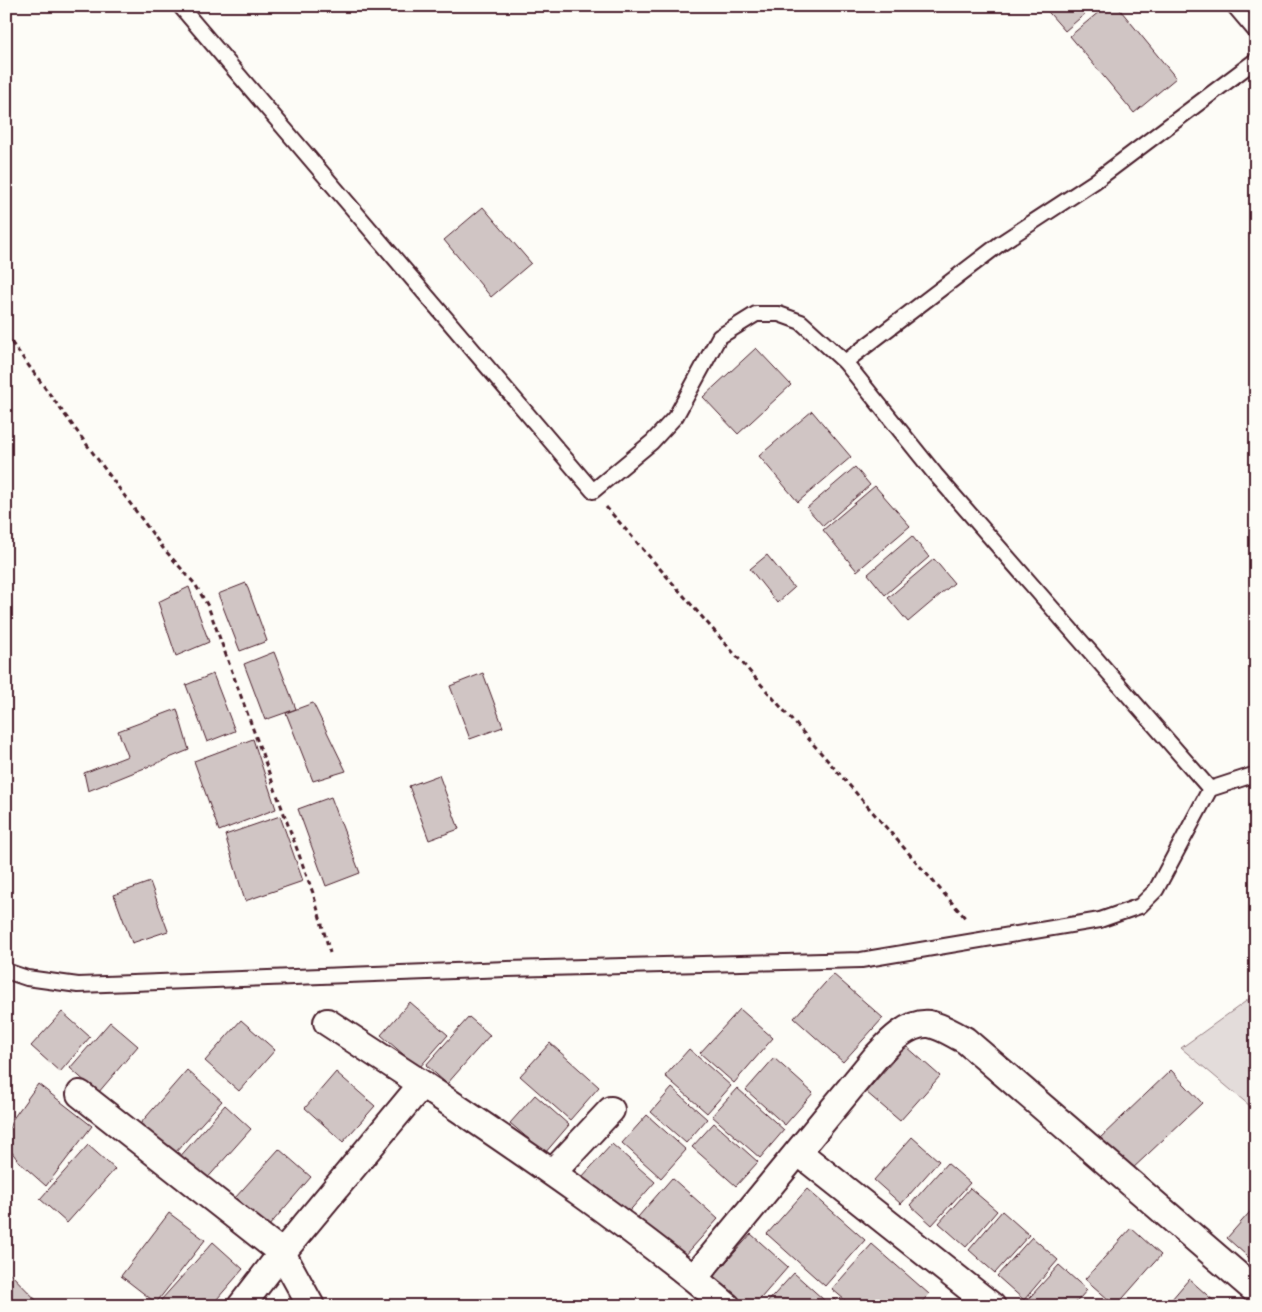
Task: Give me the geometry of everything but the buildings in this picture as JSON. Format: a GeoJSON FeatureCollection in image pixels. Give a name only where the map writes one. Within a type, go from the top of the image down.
{"type":"FeatureCollection","features":[{"type":"Feature","properties":{"kind":"street"},"geometry":{"type":"LineString","coordinates":[[328,1022],[553,1172],[694,1278],[728,1306]]}},
{"type":"Feature","properties":{"kind":"street"},"geometry":{"type":"LineString","coordinates":[[694,1278],[875,1058],[892,1040],[912,1027],[928,1024],[940,1027],[964,1040],[1256,1291]]}},
{"type":"Feature","properties":{"kind":"street"},"geometry":{"type":"LineString","coordinates":[[241,1306],[282,1253],[422,1084]]}},
{"type":"Feature","properties":{"kind":"street"},"geometry":{"type":"LineString","coordinates":[[80,1094],[282,1253],[311,1306]]}},
{"type":"Feature","properties":{"kind":"street"},"geometry":{"type":"LineString","coordinates":[[553,1172],[610,1110]]}},
{"type":"Feature","properties":{"kind":"street"},"geometry":{"type":"LineString","coordinates":[[798,1152],[992,1306]]}},
{"type":"Feature","properties":{"kind":"lane"},"geometry":{"type":"LineString","coordinates":[[180,6],[593,491],[652,442],[676,416],[719,337],[756,314],[779,314],[801,322],[845,362],[935,474],[1210,789]]}},
{"type":"Feature","properties":{"kind":"lane"},"geometry":{"type":"LineString","coordinates":[[1234,6],[1256,32]]}},
{"type":"Feature","properties":{"kind":"lane"},"geometry":{"type":"LineString","coordinates":[[845,362],[1001,243],[1094,182],[1256,60]]}},
{"type":"Feature","properties":{"kind":"lane"},"geometry":{"type":"LineString","coordinates":[[6,971],[27,978],[78,985],[507,969],[861,960],[982,938],[1100,920],[1140,906],[1156,890],[1210,789],[1256,774]]}},
{"type":"Feature","properties":{"kind":"path"},"geometry":{"type":"LineString","coordinates":[[6,335],[163,548],[195,584],[208,606],[313,893],[336,976]]}},
{"type":"Feature","properties":{"kind":"path"},"geometry":{"type":"LineString","coordinates":[[593,491],[982,938]]}},
{"type":"Feature","properties":{"kind":"shaded area"},"geometry":{"type":"Polygon","coordinates":[[[1256,994],[1256,1111],[1181,1048],[1256,994]]]}}]}
